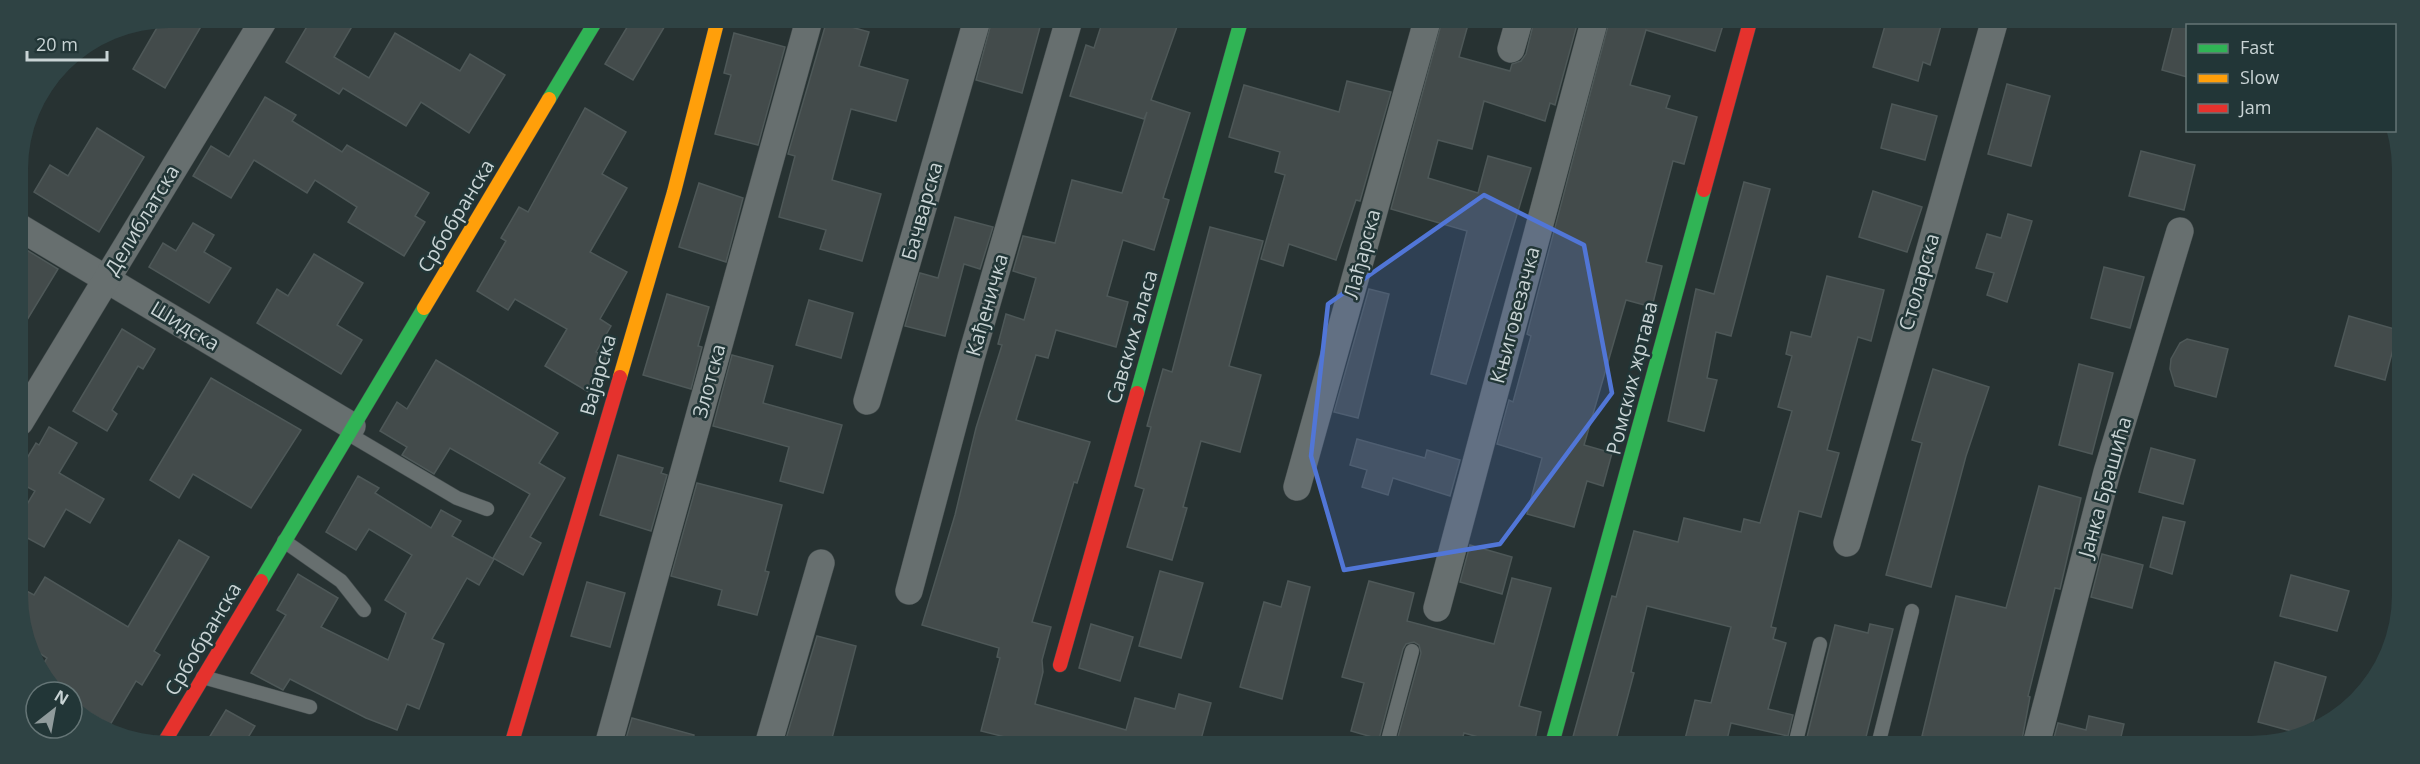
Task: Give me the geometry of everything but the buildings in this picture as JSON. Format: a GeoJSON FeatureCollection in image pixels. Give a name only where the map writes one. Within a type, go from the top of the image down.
{"type":"FeatureCollection","features":[{"type":"Feature","properties":{"kind":"street","name":"Савских аласа"},"geometry":{"type":"LineString","coordinates":[[1060,665],[1239,28]]}},
{"type":"Feature","properties":{"kind":"street","name":"Лађарска"},"geometry":{"type":"LineString","coordinates":[[1297,487],[1424,28]]}},
{"type":"Feature","properties":{"kind":"street"},"geometry":{"type":"LineString","coordinates":[[1511,49],[1517,28]]}},
{"type":"Feature","properties":{"kind":"street","name":"Књиговезачка"},"geometry":{"type":"LineString","coordinates":[[1437,608],[1592,28]]}},
{"type":"Feature","properties":{"kind":"street","name":"Ромских жртава"},"geometry":{"type":"LineString","coordinates":[[1554,735],[1748,28]]}},
{"type":"Feature","properties":{"kind":"street","name":"Столарска"},"geometry":{"type":"LineString","coordinates":[[1846,543],[1992,28]]}},
{"type":"Feature","properties":{"kind":"street","name":"Делиблатска"},"geometry":{"type":"LineString","coordinates":[[28,408],[258,29]]}},
{"type":"Feature","properties":{"kind":"street","name":"Србобранска"},"geometry":{"type":"LineString","coordinates":[[168,736],[591,29]]}},
{"type":"Feature","properties":{"kind":"street","name":"Вајарска"},"geometry":{"type":"LineString","coordinates":[[514,736],[674,192],[716,29]]}},
{"type":"Feature","properties":{"kind":"street","name":"Злотска"},"geometry":{"type":"LineString","coordinates":[[611,736],[807,29]]}},
{"type":"Feature","properties":{"kind":"street","name":"Бачварска"},"geometry":{"type":"LineString","coordinates":[[867,401],[975,29]]}},
{"type":"Feature","properties":{"kind":"street","name":"Кађеничка"},"geometry":{"type":"LineString","coordinates":[[909,591],[971,358],[1067,29]]}},
{"type":"Feature","properties":{"kind":"street","name":"Јанка Брашића"},"geometry":{"type":"LineString","coordinates":[[2039,735],[2107,472],[2180,231]]}},
{"type":"Feature","properties":{"kind":"street","name":"Шидска"},"geometry":{"type":"LineString","coordinates":[[29,233],[349,430]]}},
{"type":"Feature","properties":{"kind":"street"},"geometry":{"type":"LineString","coordinates":[[771,736],[821,563]]}},
{"type":"Feature","properties":{"kind":"lane"},"geometry":{"type":"LineString","coordinates":[[349,430],[458,498],[487,508]]}},
{"type":"Feature","properties":{"kind":"lane"},"geometry":{"type":"LineString","coordinates":[[284,541],[341,581],[364,610]]}},
{"type":"Feature","properties":{"kind":"lane"},"geometry":{"type":"LineString","coordinates":[[1880,735],[1912,611]]}},
{"type":"Feature","properties":{"kind":"lane"},"geometry":{"type":"LineString","coordinates":[[1797,735],[1820,644]]}},
{"type":"Feature","properties":{"kind":"lane"},"geometry":{"type":"LineString","coordinates":[[1389,735],[1412,651]]}},
{"type":"Feature","properties":{"kind":"lane"},"geometry":{"type":"LineString","coordinates":[[204,677],[310,707]]}},
{"type":"Feature","properties":{"kind":"highlighted area"},"geometry":{"type":"Polygon","coordinates":[[[1484,195],[1584,245],[1612,393],[1500,544],[1344,570],[1311,456],[1328,304],[1484,195]]]}},
{"type":"Feature","properties":{"kind":"traffic: fast"},"geometry":{"type":"LineString","coordinates":[[1137,393],[1239,28]]}},
{"type":"Feature","properties":{"kind":"traffic: fast"},"geometry":{"type":"LineString","coordinates":[[549,99],[591,29]]}},
{"type":"Feature","properties":{"kind":"traffic: fast"},"geometry":{"type":"LineString","coordinates":[[1554,735],[1704,190]]}},
{"type":"Feature","properties":{"kind":"traffic: fast"},"geometry":{"type":"LineString","coordinates":[[261,581],[424,308]]}},
{"type":"Feature","properties":{"kind":"traffic: slow"},"geometry":{"type":"LineString","coordinates":[[620,377],[674,192],[716,29]]}},
{"type":"Feature","properties":{"kind":"traffic: slow"},"geometry":{"type":"LineString","coordinates":[[424,308],[549,99]]}},
{"type":"Feature","properties":{"kind":"traffic: jam"},"geometry":{"type":"LineString","coordinates":[[1704,190],[1748,28]]}},
{"type":"Feature","properties":{"kind":"traffic: jam"},"geometry":{"type":"LineString","coordinates":[[514,736],[620,377]]}},
{"type":"Feature","properties":{"kind":"traffic: jam"},"geometry":{"type":"LineString","coordinates":[[1060,665],[1137,393]]}},
{"type":"Feature","properties":{"kind":"traffic: jam"},"geometry":{"type":"LineString","coordinates":[[168,736],[261,581]]}}]}
